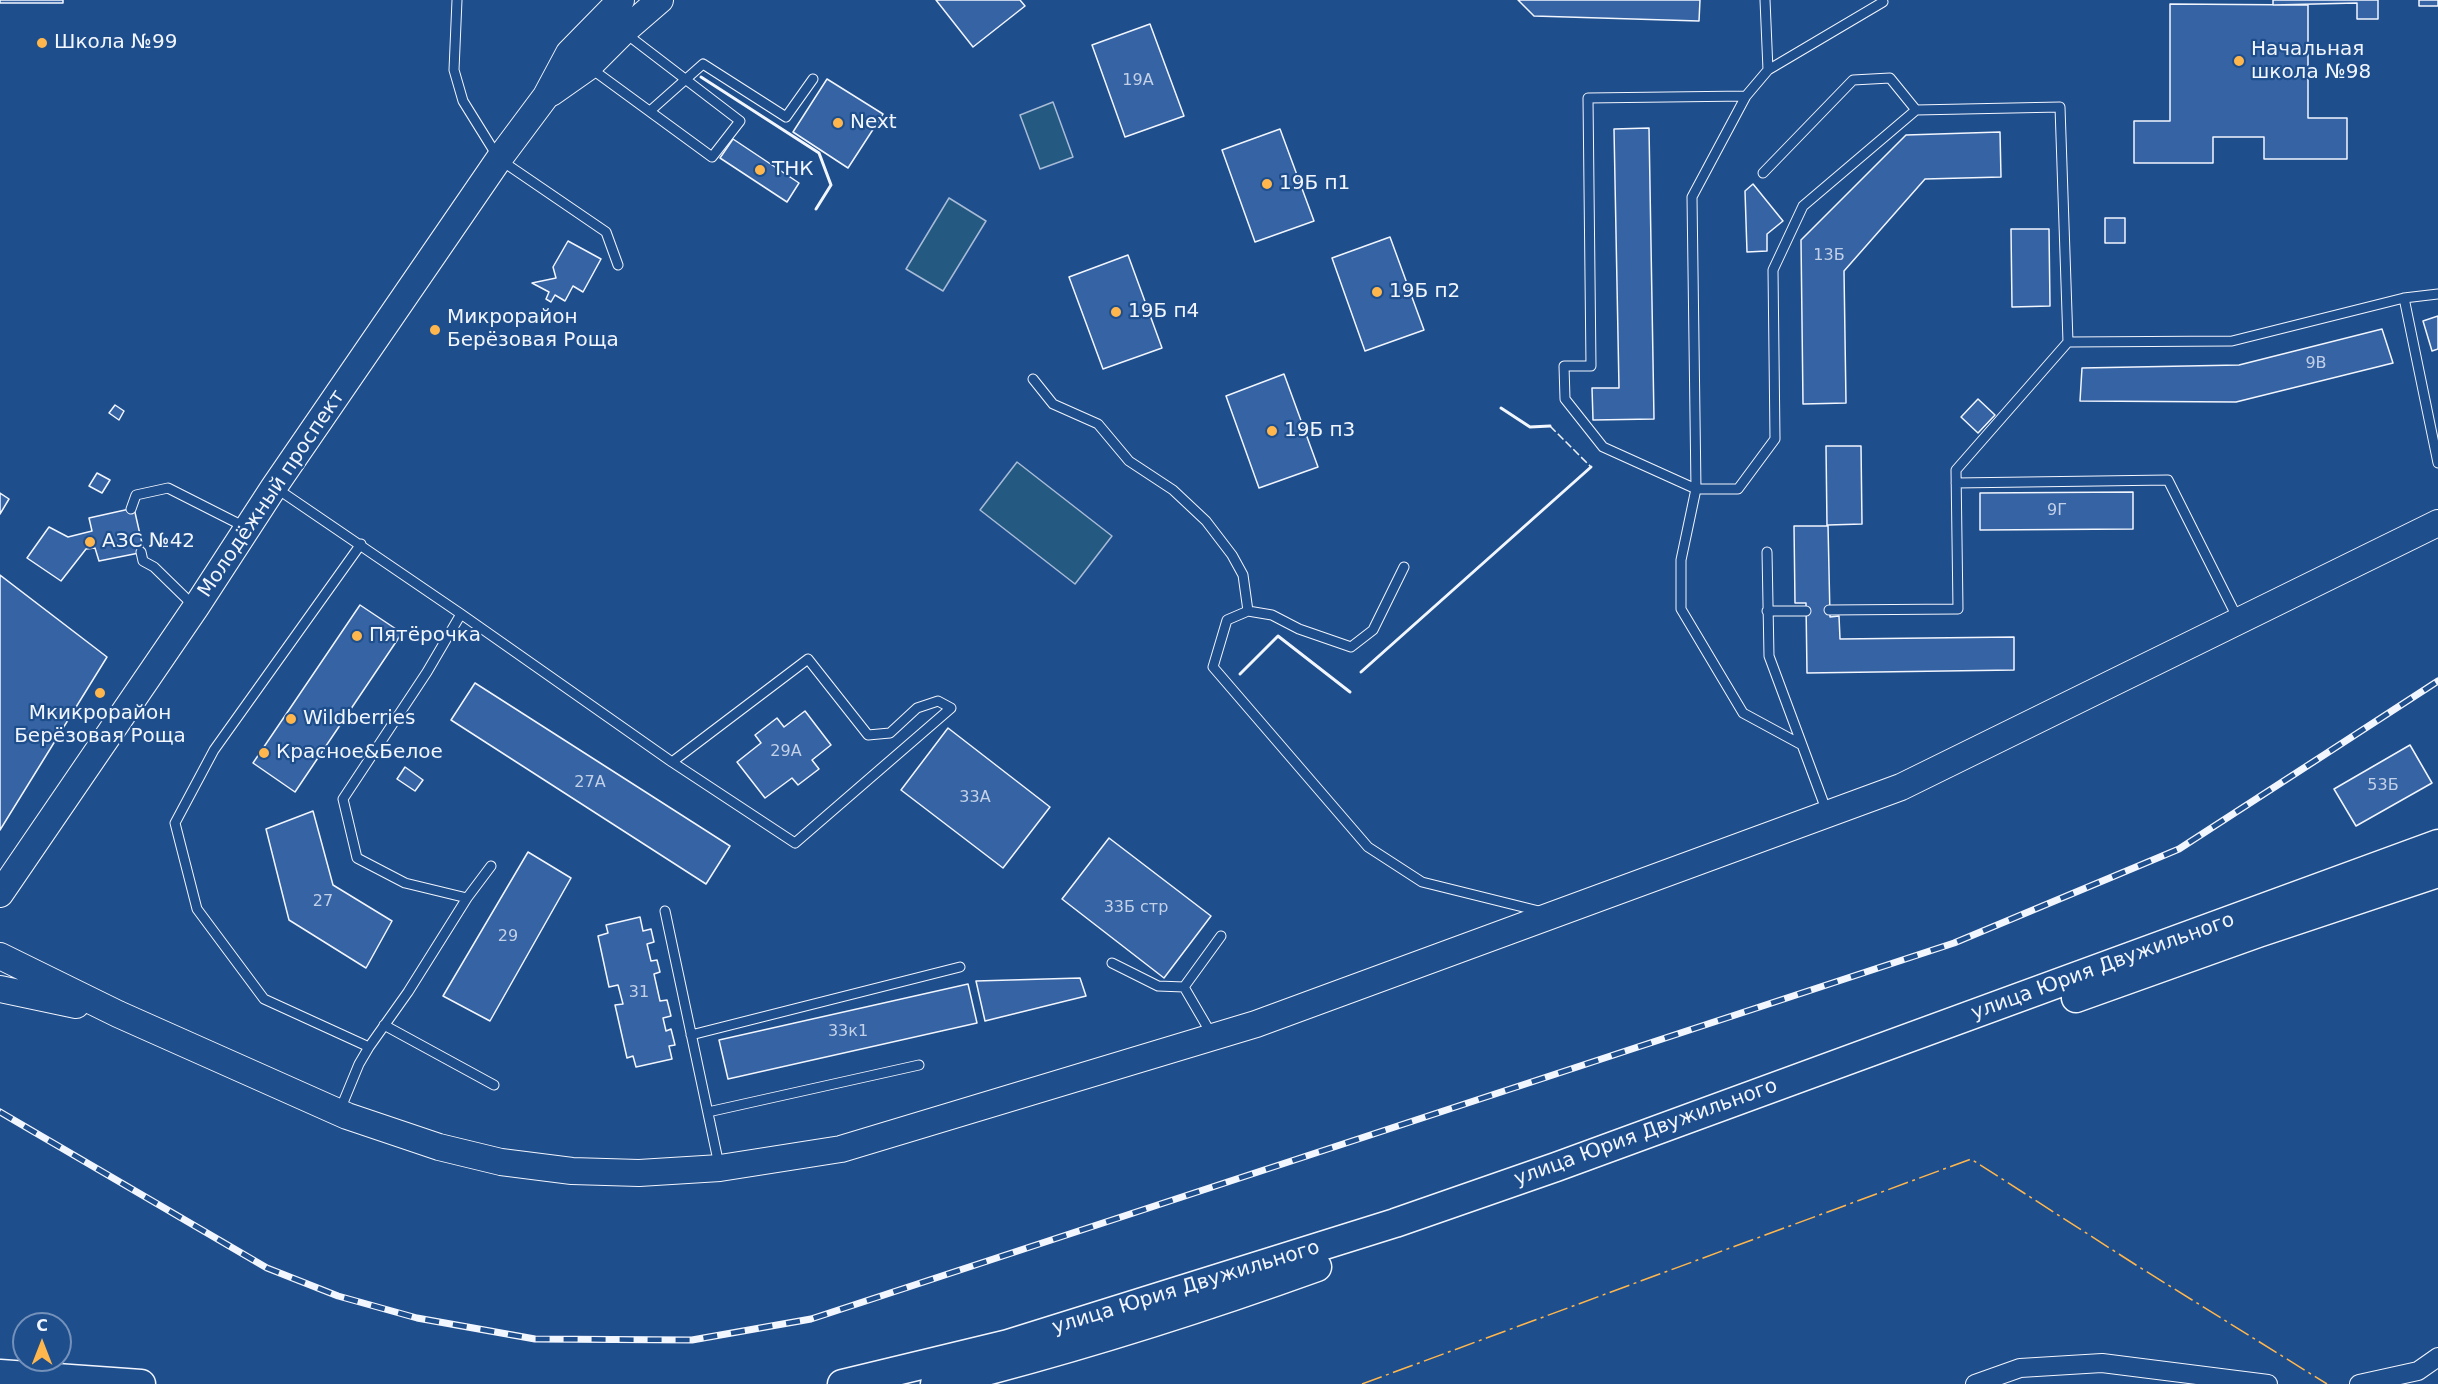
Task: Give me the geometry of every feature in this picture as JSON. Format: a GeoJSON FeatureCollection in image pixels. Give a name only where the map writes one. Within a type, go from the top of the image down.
{"type":"FeatureCollection","features":[{"type":"Feature","properties":{"kind":"main road","name":"улица Юрия Двужильного"},"geometry":{"type":"LineString","coordinates":[[842,1384],[1008,1344],[1395,1223],[2438,844]]}},
{"type":"Feature","properties":{"kind":"main road","name":"улица Юрия Двужильного"},"geometry":{"type":"LineString","coordinates":[[935,1384],[990,1370],[1226,1299],[2258,933],[2438,873]]}},
{"type":"Feature","properties":{"kind":"main road"},"geometry":{"type":"LineString","coordinates":[[0,1374],[141,1384]]}},
{"type":"Feature","properties":{"kind":"street","name":"Молодёжный проспект"},"geometry":{"type":"LineString","coordinates":[[0,894],[196,607],[274,487],[546,96],[569,53],[621,0]]}},
{"type":"Feature","properties":{"kind":"street","name":"Молодёжный проспект"},"geometry":{"type":"LineString","coordinates":[[546,96],[588,67],[660,0]]}},
{"type":"Feature","properties":{"kind":"street"},"geometry":{"type":"LineString","coordinates":[[0,956],[118,1014],[339,1113],[440,1146],[501,1162],[572,1171],[639,1173],[720,1168],[841,1149],[1256,1024],[1901,787],[2438,523]]}},
{"type":"Feature","properties":{"kind":"street"},"geometry":{"type":"LineString","coordinates":[[0,989],[118,1014]]}},
{"type":"Feature","properties":{"kind":"street"},"geometry":{"type":"LineString","coordinates":[[2359,1384],[2418,1371],[2438,1357]]}},
{"type":"Feature","properties":{"kind":"street"},"geometry":{"type":"LineString","coordinates":[[1975,1384],[2020,1368],[2102,1363],[2268,1384]]}},
{"type":"Feature","properties":{"kind":"lane"},"geometry":{"type":"LineString","coordinates":[[457,0],[454,70],[463,101],[500,159],[606,232],[618,266]]}},
{"type":"Feature","properties":{"kind":"lane"},"geometry":{"type":"LineString","coordinates":[[1765,0],[1768,70]]}},
{"type":"Feature","properties":{"kind":"lane"},"geometry":{"type":"LineString","coordinates":[[1802,745],[1743,712],[1681,609],[1681,560],[1696,489],[1692,197],[1746,96],[1768,70],[1883,2]]}},
{"type":"Feature","properties":{"kind":"lane"},"geometry":{"type":"LineString","coordinates":[[588,67],[712,157],[740,121],[623,32]]}},
{"type":"Feature","properties":{"kind":"lane"},"geometry":{"type":"LineString","coordinates":[[650,111],[703,64],[786,117],[813,78]]}},
{"type":"Feature","properties":{"kind":"lane"},"geometry":{"type":"LineString","coordinates":[[1763,173],[1853,80],[1890,78],[1916,110]]}},
{"type":"Feature","properties":{"kind":"lane"},"geometry":{"type":"LineString","coordinates":[[1746,96],[1588,98],[1591,366],[1564,366],[1565,399],[1603,447],[1696,489],[1738,489],[1775,439],[1773,270],[1803,206],[1916,110],[2060,107],[2068,342],[1956,470],[1958,609],[1829,610]]}},
{"type":"Feature","properties":{"kind":"lane"},"geometry":{"type":"LineString","coordinates":[[2068,342],[2232,341],[2404,298],[2438,294]]}},
{"type":"Feature","properties":{"kind":"lane"},"geometry":{"type":"LineString","coordinates":[[2404,298],[2438,463]]}},
{"type":"Feature","properties":{"kind":"lane"},"geometry":{"type":"LineString","coordinates":[[1033,379],[1053,404],[1098,424],[1129,461],[1173,490],[1206,521],[1232,555],[1243,576],[1248,611]]}},
{"type":"Feature","properties":{"kind":"lane"},"geometry":{"type":"LineString","coordinates":[[1956,483],[2168,480],[2239,621]]}},
{"type":"Feature","properties":{"kind":"lane"},"geometry":{"type":"LineString","coordinates":[[274,487],[361,544],[672,762],[795,843],[951,708],[938,701],[917,708],[890,733],[868,735],[808,659],[672,762]]}},
{"type":"Feature","properties":{"kind":"lane"},"geometry":{"type":"LineString","coordinates":[[131,509],[136,495],[168,488],[247,528]]}},
{"type":"Feature","properties":{"kind":"lane"},"geometry":{"type":"LineString","coordinates":[[361,544],[214,750],[175,824],[197,909],[264,999],[369,1047]]}},
{"type":"Feature","properties":{"kind":"lane"},"geometry":{"type":"LineString","coordinates":[[141,552],[144,561],[154,567],[196,607]]}},
{"type":"Feature","properties":{"kind":"lane"},"geometry":{"type":"LineString","coordinates":[[1767,552],[1769,656],[1828,814]]}},
{"type":"Feature","properties":{"kind":"lane"},"geometry":{"type":"LineString","coordinates":[[1404,567],[1373,630],[1351,647],[1299,629],[1272,615],[1248,611],[1227,620],[1213,667],[1368,847],[1422,882],[1554,915]]}},
{"type":"Feature","properties":{"kind":"lane"},"geometry":{"type":"LineString","coordinates":[[1767,611],[1806,611]]}},
{"type":"Feature","properties":{"kind":"lane"},"geometry":{"type":"LineString","coordinates":[[461,614],[427,672],[343,799],[357,858],[405,883],[467,897]]}},
{"type":"Feature","properties":{"kind":"lane"},"geometry":{"type":"LineString","coordinates":[[339,1113],[369,1047],[408,992],[467,897],[491,866]]}},
{"type":"Feature","properties":{"kind":"lane"},"geometry":{"type":"LineString","coordinates":[[665,911],[720,1168]]}},
{"type":"Feature","properties":{"kind":"lane"},"geometry":{"type":"LineString","coordinates":[[1184,987],[1221,936]]}},
{"type":"Feature","properties":{"kind":"lane"},"geometry":{"type":"LineString","coordinates":[[1112,963],[1158,986],[1184,987]]}},
{"type":"Feature","properties":{"kind":"lane"},"geometry":{"type":"LineString","coordinates":[[691,1035],[960,967]]}},
{"type":"Feature","properties":{"kind":"lane"},"geometry":{"type":"LineString","coordinates":[[1184,987],[1214,1037]]}},
{"type":"Feature","properties":{"kind":"lane"},"geometry":{"type":"LineString","coordinates":[[384,1025],[494,1085]]}},
{"type":"Feature","properties":{"kind":"lane"},"geometry":{"type":"LineString","coordinates":[[708,1112],[919,1065]]}},
{"type":"Feature","properties":{"kind":"shaded area"},"geometry":{"type":"Polygon","coordinates":[[[1053,102],[1073,157],[1040,169],[1020,115],[1053,102]]]}},
{"type":"Feature","properties":{"kind":"shaded area"},"geometry":{"type":"Polygon","coordinates":[[[949,198],[986,221],[943,291],[906,269],[949,198]]]}},
{"type":"Feature","properties":{"kind":"shaded area"},"geometry":{"type":"Polygon","coordinates":[[[1017,462],[1112,536],[1075,584],[980,510],[1017,462]]]}},
{"type":"Feature","properties":{"kind":"building"},"geometry":{"type":"Polygon","coordinates":[[[0,0],[63,0],[63,3],[0,3],[0,0]]]}},
{"type":"Feature","properties":{"kind":"building"},"geometry":{"type":"Polygon","coordinates":[[[936,0],[1020,0],[1025,6],[973,47],[936,0]]]}},
{"type":"Feature","properties":{"kind":"building"},"geometry":{"type":"Polygon","coordinates":[[[1518,0],[1700,0],[1699,21],[1534,16],[1518,0]]]}},
{"type":"Feature","properties":{"kind":"building"},"geometry":{"type":"Polygon","coordinates":[[[2273,0],[2378,0],[2378,19],[2357,19],[2357,3],[2273,5],[2273,0]]]}},
{"type":"Feature","properties":{"kind":"building"},"geometry":{"type":"Polygon","coordinates":[[[2419,0],[2438,0],[2438,6],[2419,6],[2419,0]]]}},
{"type":"Feature","properties":{"kind":"building","name":"Начальная школа №98"},"geometry":{"type":"Polygon","coordinates":[[[2170,4],[2308,5],[2308,118],[2347,118],[2347,159],[2264,159],[2264,137],[2213,137],[2213,163],[2134,163],[2134,121],[2170,121],[2170,4]]]}},
{"type":"Feature","properties":{"kind":"building"},"geometry":{"type":"Polygon","coordinates":[[[1150,24],[1184,116],[1125,137],[1092,45],[1150,24]]]}},
{"type":"Feature","properties":{"kind":"building","name":"Next"},"geometry":{"type":"Polygon","coordinates":[[[827,79],[883,114],[848,168],[793,132],[827,79]]]}},
{"type":"Feature","properties":{"kind":"building"},"geometry":{"type":"Polygon","coordinates":[[[1649,128],[1654,419],[1593,420],[1592,388],[1619,388],[1614,129],[1649,128]]]}},
{"type":"Feature","properties":{"kind":"building","name":"19Б п1"},"geometry":{"type":"Polygon","coordinates":[[[1280,129],[1314,221],[1255,242],[1222,150],[1280,129]]]}},
{"type":"Feature","properties":{"kind":"building"},"geometry":{"type":"Polygon","coordinates":[[[2000,132],[2001,177],[1925,179],[1844,271],[1846,403],[1803,404],[1801,240],[1906,135],[2000,132]]]}},
{"type":"Feature","properties":{"kind":"building","name":"ТНК"},"geometry":{"type":"Polygon","coordinates":[[[733,139],[799,183],[787,202],[720,158],[733,139]]]}},
{"type":"Feature","properties":{"kind":"building"},"geometry":{"type":"Polygon","coordinates":[[[1753,184],[1783,221],[1767,234],[1767,251],[1747,252],[1745,191],[1753,184]]]}},
{"type":"Feature","properties":{"kind":"building"},"geometry":{"type":"Polygon","coordinates":[[[2105,218],[2125,218],[2125,243],[2105,243],[2105,218]]]}},
{"type":"Feature","properties":{"kind":"building"},"geometry":{"type":"Polygon","coordinates":[[[2011,229],[2049,229],[2050,306],[2012,307],[2011,229]]]}},
{"type":"Feature","properties":{"kind":"building","name":"19Б п2"},"geometry":{"type":"Polygon","coordinates":[[[1390,237],[1424,330],[1365,351],[1332,258],[1390,237]]]}},
{"type":"Feature","properties":{"kind":"building"},"geometry":{"type":"Polygon","coordinates":[[[568,241],[601,259],[583,292],[573,286],[565,301],[555,295],[551,302],[546,299],[549,292],[532,283],[556,278],[553,267],[568,241]]]}},
{"type":"Feature","properties":{"kind":"building","name":"19Б п4"},"geometry":{"type":"Polygon","coordinates":[[[1128,255],[1162,348],[1103,369],[1069,277],[1128,255]]]}},
{"type":"Feature","properties":{"kind":"building"},"geometry":{"type":"Polygon","coordinates":[[[2438,316],[2438,349],[2432,351],[2423,321],[2438,316]]]}},
{"type":"Feature","properties":{"kind":"building"},"geometry":{"type":"Polygon","coordinates":[[[2382,329],[2393,363],[2236,402],[2080,401],[2082,368],[2239,365],[2382,329]]]}},
{"type":"Feature","properties":{"kind":"building","name":"19Б п3"},"geometry":{"type":"Polygon","coordinates":[[[1284,374],[1318,467],[1259,488],[1226,396],[1284,374]]]}},
{"type":"Feature","properties":{"kind":"building"},"geometry":{"type":"Polygon","coordinates":[[[1978,399],[1995,415],[1978,433],[1961,417],[1978,399]]]}},
{"type":"Feature","properties":{"kind":"building"},"geometry":{"type":"Polygon","coordinates":[[[115,405],[124,411],[119,420],[109,413],[115,405]]]}},
{"type":"Feature","properties":{"kind":"building"},"geometry":{"type":"Polygon","coordinates":[[[1826,446],[1861,446],[1862,524],[1828,525],[1830,617],[1839,616],[1840,639],[2014,637],[2014,670],[1807,673],[1806,603],[1795,603],[1794,526],[1827,526],[1826,446]]]}},
{"type":"Feature","properties":{"kind":"building"},"geometry":{"type":"Polygon","coordinates":[[[97,473],[110,480],[102,493],[89,486],[97,473]]]}},
{"type":"Feature","properties":{"kind":"building"},"geometry":{"type":"Polygon","coordinates":[[[2133,492],[2133,529],[1980,530],[1980,493],[2133,492]]]}},
{"type":"Feature","properties":{"kind":"building"},"geometry":{"type":"Polygon","coordinates":[[[0,493],[9,499],[0,514],[0,493]]]}},
{"type":"Feature","properties":{"kind":"building","name":"АЗС №42"},"geometry":{"type":"Polygon","coordinates":[[[134,508],[144,552],[99,561],[95,548],[86,549],[61,581],[27,558],[49,527],[68,537],[92,531],[89,518],[134,508]]]}},
{"type":"Feature","properties":{"kind":"building"},"geometry":{"type":"Polygon","coordinates":[[[0,575],[107,657],[0,830],[0,575]]]}},
{"type":"Feature","properties":{"kind":"building"},"geometry":{"type":"Polygon","coordinates":[[[360,605],[402,633],[295,792],[253,763],[360,605]]]}},
{"type":"Feature","properties":{"kind":"building"},"geometry":{"type":"Polygon","coordinates":[[[475,683],[730,846],[706,884],[451,720],[475,683]]]}},
{"type":"Feature","properties":{"kind":"building"},"geometry":{"type":"Polygon","coordinates":[[[805,711],[831,745],[812,760],[819,769],[798,785],[792,778],[765,798],[737,762],[761,743],[755,735],[777,718],[784,727],[805,711]]]}},
{"type":"Feature","properties":{"kind":"building"},"geometry":{"type":"Polygon","coordinates":[[[948,728],[1050,807],[1003,868],[901,790],[948,728]]]}},
{"type":"Feature","properties":{"kind":"building"},"geometry":{"type":"Polygon","coordinates":[[[2410,745],[2432,783],[2356,826],[2334,789],[2410,745]]]}},
{"type":"Feature","properties":{"kind":"building"},"geometry":{"type":"Polygon","coordinates":[[[405,767],[423,780],[415,791],[397,779],[405,767]]]}},
{"type":"Feature","properties":{"kind":"building"},"geometry":{"type":"Polygon","coordinates":[[[313,811],[333,885],[392,921],[366,968],[289,920],[266,829],[313,811]]]}},
{"type":"Feature","properties":{"kind":"building"},"geometry":{"type":"Polygon","coordinates":[[[1109,838],[1211,916],[1164,978],[1062,899],[1109,838]]]}},
{"type":"Feature","properties":{"kind":"building"},"geometry":{"type":"Polygon","coordinates":[[[528,852],[571,878],[490,1021],[443,996],[528,852]]]}},
{"type":"Feature","properties":{"kind":"building"},"geometry":{"type":"Polygon","coordinates":[[[640,917],[643,931],[651,929],[654,942],[647,944],[651,961],[657,960],[660,972],[654,974],[660,1001],[667,1000],[671,1016],[663,1018],[666,1031],[671,1029],[675,1045],[669,1046],[672,1059],[636,1067],[633,1056],[627,1058],[615,1005],[623,1004],[618,985],[609,987],[598,936],[608,933],[606,925],[640,917]]]}},
{"type":"Feature","properties":{"kind":"building"},"geometry":{"type":"Polygon","coordinates":[[[1080,978],[1086,996],[985,1021],[976,981],[1080,978]]]}},
{"type":"Feature","properties":{"kind":"building"},"geometry":{"type":"Polygon","coordinates":[[[968,984],[977,1023],[728,1079],[719,1040],[968,984]]]}},
{"type":"Feature","properties":{"kind":"railway"},"geometry":{"type":"LineString","coordinates":[[0,1112],[267,1268],[338,1296],[417,1318],[535,1339],[692,1340],[811,1319],[1954,943],[2179,849],[2438,681]]}},
{"type":"Feature","properties":{"kind":"fence"},"geometry":{"type":"LineString","coordinates":[[1550,426],[1591,467]]}},
{"type":"Feature","properties":{"kind":"wall"},"geometry":{"type":"LineString","coordinates":[[701,77],[819,153],[831,185],[816,209]]}},
{"type":"Feature","properties":{"kind":"wall"},"geometry":{"type":"LineString","coordinates":[[1501,408],[1530,427],[1550,426]]}},
{"type":"Feature","properties":{"kind":"wall"},"geometry":{"type":"LineString","coordinates":[[1361,672],[1591,467]]}},
{"type":"Feature","properties":{"kind":"wall"},"geometry":{"type":"LineString","coordinates":[[1240,674],[1278,636],[1350,692]]}},
{"type":"Feature","properties":{"kind":"power"},"geometry":{"type":"LineString","coordinates":[[1362,1384],[1971,1159],[2327,1384]]}},
{"type":"Feature","properties":{"kind":"place","name":"Школа №99"},"geometry":{"type":"Point","coordinates":[42,43]}},
{"type":"Feature","properties":{"kind":"place","name":"Начальная школа №98"},"geometry":{"type":"Point","coordinates":[2239,61]}},
{"type":"Feature","properties":{"kind":"place","name":"Next"},"geometry":{"type":"Point","coordinates":[838,123]}},
{"type":"Feature","properties":{"kind":"place","name":"ТНК"},"geometry":{"type":"Point","coordinates":[760,170]}},
{"type":"Feature","properties":{"kind":"place","name":"19Б п1"},"geometry":{"type":"Point","coordinates":[1267,184]}},
{"type":"Feature","properties":{"kind":"place","name":"19Б п2"},"geometry":{"type":"Point","coordinates":[1377,292]}},
{"type":"Feature","properties":{"kind":"place","name":"19Б п4"},"geometry":{"type":"Point","coordinates":[1116,312]}},
{"type":"Feature","properties":{"kind":"place","name":"Микрорайон Берёзовая Роща"},"geometry":{"type":"Point","coordinates":[435,330]}},
{"type":"Feature","properties":{"kind":"place","name":"19Б п3"},"geometry":{"type":"Point","coordinates":[1272,431]}},
{"type":"Feature","properties":{"kind":"place","name":"АЗС №42"},"geometry":{"type":"Point","coordinates":[90,542]}},
{"type":"Feature","properties":{"kind":"place","name":"Пятёрочка"},"geometry":{"type":"Point","coordinates":[357,636]}},
{"type":"Feature","properties":{"kind":"place","name":"Мкикрорайон Берёзовая Роща"},"geometry":{"type":"Point","coordinates":[100,693]}},
{"type":"Feature","properties":{"kind":"place","name":"Wildberries"},"geometry":{"type":"Point","coordinates":[291,719]}},
{"type":"Feature","properties":{"kind":"place","name":"Красное&Белое"},"geometry":{"type":"Point","coordinates":[264,753]}}]}
